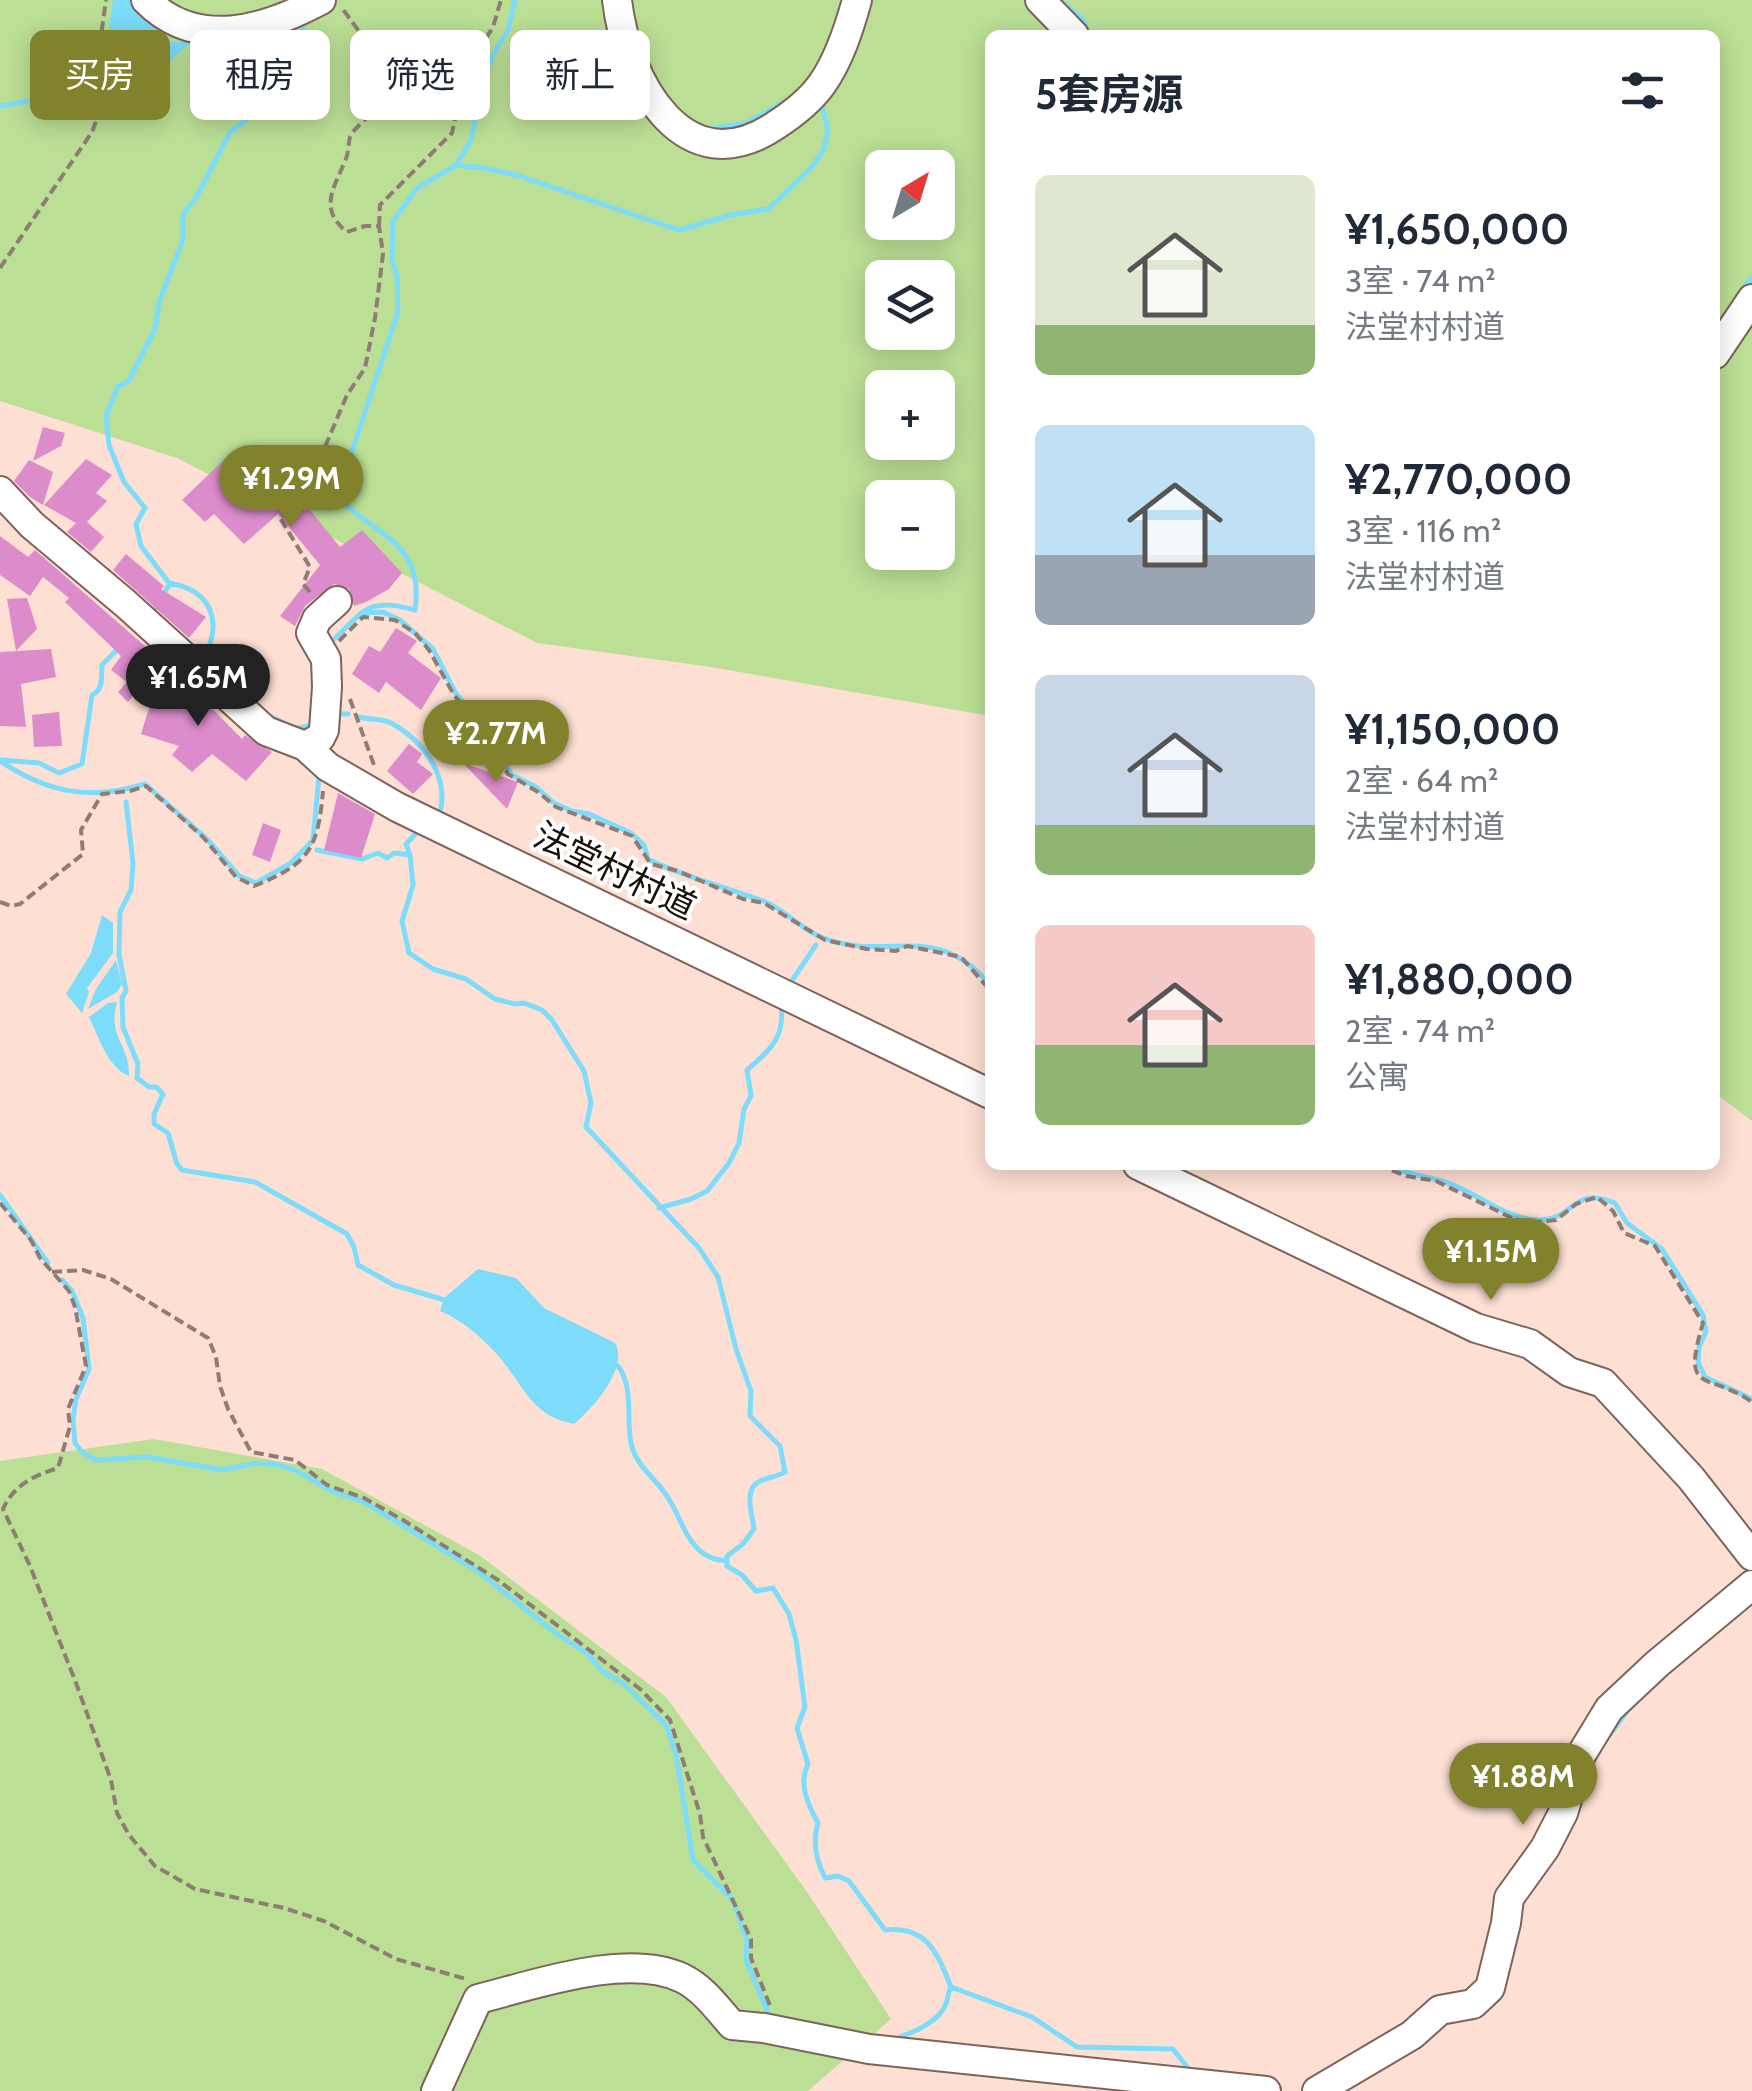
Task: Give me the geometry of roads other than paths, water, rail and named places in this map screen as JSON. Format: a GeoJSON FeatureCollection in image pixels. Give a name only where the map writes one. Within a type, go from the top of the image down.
{"type":"FeatureCollection","features":[{"type":"Feature","properties":{"kind":"street"},"geometry":{"type":"LineString","coordinates":[[146,0],[168,19],[203,32],[234,32],[266,24],[321,0]]}},
{"type":"Feature","properties":{"kind":"street"},"geometry":{"type":"LineString","coordinates":[[617,0],[625,48],[642,84],[671,120],[689,135],[718,146],[758,137],[810,97],[833,64],[857,0]]}},
{"type":"Feature","properties":{"kind":"street"},"geometry":{"type":"LineString","coordinates":[[1040,0],[1069,30]]}},
{"type":"Feature","properties":{"kind":"street"},"geometry":{"type":"LineString","coordinates":[[1720,347],[1752,299]]}},
{"type":"Feature","properties":{"kind":"street","name":"法堂村村道"},"geometry":{"type":"LineString","coordinates":[[0,491],[32,524],[266,731],[305,746],[328,767],[397,808],[985,1092]]}},
{"type":"Feature","properties":{"kind":"street"},"geometry":{"type":"LineString","coordinates":[[305,746],[320,738],[324,730],[324,663],[311,632],[331,606]]}},
{"type":"Feature","properties":{"kind":"street"},"geometry":{"type":"LineString","coordinates":[[1148,1170],[1476,1328],[1530,1344],[1569,1372],[1603,1383],[1690,1478],[1752,1556]]}},
{"type":"Feature","properties":{"kind":"street"},"geometry":{"type":"LineString","coordinates":[[1317,2091],[1412,2034],[1440,2010],[1472,2004],[1490,1988],[1509,1898],[1545,1848],[1563,1813],[1581,1756],[1609,1709],[1752,1585]]}},
{"type":"Feature","properties":{"kind":"street"},"geometry":{"type":"LineString","coordinates":[[436,2091],[478,1999],[595,1972],[644,1968],[681,1978],[705,1994],[732,2025],[869,2049],[1266,2091]]}},
{"type":"Feature","properties":{"kind":"water"},"geometry":{"type":"Polygon","coordinates":[[[113,0],[135,0],[160,30],[110,30],[113,0]]]}},
{"type":"Feature","properties":{"kind":"water"},"geometry":{"type":"Polygon","coordinates":[[[170,42],[190,44],[170,60],[170,42]]]}},
{"type":"Feature","properties":{"kind":"water"},"geometry":{"type":"Polygon","coordinates":[[[102,915],[113,923],[113,953],[87,988],[82,1013],[66,994],[91,953],[102,915]]]}},
{"type":"Feature","properties":{"kind":"water"},"geometry":{"type":"Polygon","coordinates":[[[116,960],[122,984],[117,992],[88,1009],[96,989],[116,960]]]}},
{"type":"Feature","properties":{"kind":"water"},"geometry":{"type":"Polygon","coordinates":[[[117,1002],[115,1024],[129,1076],[109,1059],[89,1017],[108,1003],[117,1002]]]}},
{"type":"Feature","properties":{"kind":"water"},"geometry":{"type":"Polygon","coordinates":[[[478,1269],[516,1278],[544,1308],[615,1343],[617,1364],[607,1387],[574,1424],[539,1408],[488,1344],[440,1311],[444,1298],[478,1269]]]}},
{"type":"Feature","properties":{"kind":"waterway"},"geometry":{"type":"LineString","coordinates":[[456,165],[471,140],[480,93],[492,56],[508,30],[515,0]]}},
{"type":"Feature","properties":{"kind":"waterway"},"geometry":{"type":"LineString","coordinates":[[1060,0],[1083,20],[1087,30]]}},
{"type":"Feature","properties":{"kind":"waterway"},"geometry":{"type":"LineString","coordinates":[[213,665],[209,653],[212,616],[205,601],[193,591],[169,583],[141,546],[136,524],[145,508],[124,482],[109,445],[106,416],[118,386],[128,382],[155,329],[159,302],[183,240],[183,214],[196,198],[230,132],[254,114],[269,87],[302,54],[303,27]]}},
{"type":"Feature","properties":{"kind":"waterway"},"geometry":{"type":"LineString","coordinates":[[709,129],[747,123],[791,98]]}},
{"type":"Feature","properties":{"kind":"waterway"},"geometry":{"type":"LineString","coordinates":[[361,613],[381,605],[415,610],[413,569],[405,555],[337,497],[398,312],[397,276],[392,261],[393,221],[417,188],[456,165],[484,168],[516,175],[679,230],[768,209],[823,151],[828,132],[821,100]]}},
{"type":"Feature","properties":{"kind":"waterway"},"geometry":{"type":"LineString","coordinates":[[0,106],[30,101]]}},
{"type":"Feature","properties":{"kind":"waterway"},"geometry":{"type":"LineString","coordinates":[[1739,294],[1752,277]]}},
{"type":"Feature","properties":{"kind":"waterway"},"geometry":{"type":"LineString","coordinates":[[152,615],[170,583]]}},
{"type":"Feature","properties":{"kind":"waterway"},"geometry":{"type":"LineString","coordinates":[[327,646],[361,613],[383,612],[400,620],[433,649],[455,692],[512,775],[536,787],[554,803],[631,833],[644,845],[648,859],[771,905],[821,937],[845,944],[930,947],[950,953],[985,980]]}},
{"type":"Feature","properties":{"kind":"waterway"},"geometry":{"type":"LineString","coordinates":[[2,760],[39,763],[59,773],[82,764],[92,695],[100,686],[102,665],[119,648]]}},
{"type":"Feature","properties":{"kind":"waterway"},"geometry":{"type":"LineString","coordinates":[[337,714],[348,714]]}},
{"type":"Feature","properties":{"kind":"waterway"},"geometry":{"type":"LineString","coordinates":[[269,716],[296,728],[312,723]]}},
{"type":"Feature","properties":{"kind":"waterway"},"geometry":{"type":"LineString","coordinates":[[359,717],[391,723],[424,750],[441,788],[439,816]]}},
{"type":"Feature","properties":{"kind":"waterway"},"geometry":{"type":"LineString","coordinates":[[0,761],[35,780],[70,791],[106,792],[145,784],[207,839],[239,876],[256,883],[291,863],[313,840],[319,776]]}},
{"type":"Feature","properties":{"kind":"waterway"},"geometry":{"type":"LineString","coordinates":[[126,802],[133,863],[131,890],[120,912],[119,954],[126,991],[122,998],[123,1027],[138,1064],[137,1078],[163,1094],[154,1124],[168,1133],[177,1164],[182,1170],[255,1182],[347,1234],[358,1265],[394,1285],[448,1301]]}},
{"type":"Feature","properties":{"kind":"waterway"},"geometry":{"type":"LineString","coordinates":[[410,855],[406,844],[419,830]]}},
{"type":"Feature","properties":{"kind":"waterway"},"geometry":{"type":"LineString","coordinates":[[317,850],[362,859],[378,853],[387,858],[394,853],[410,855],[413,885],[402,921],[409,953],[433,969],[466,979],[495,999],[524,1003],[542,1010],[552,1020],[584,1071],[591,1103],[586,1127],[699,1248],[718,1277],[751,1391],[750,1416],[780,1446],[785,1472],[755,1485],[750,1502],[754,1529],[727,1556],[727,1566],[756,1591],[773,1588],[789,1614],[805,1707],[797,1728],[808,1764],[804,1787],[818,1823],[816,1851],[825,1878],[838,1876],[849,1881],[885,1930],[921,1937],[935,1953],[951,1987],[1032,2017],[1077,2047],[1173,2049],[1191,2072]]}},
{"type":"Feature","properties":{"kind":"waterway"},"geometry":{"type":"LineString","coordinates":[[789,985],[816,945]]}},
{"type":"Feature","properties":{"kind":"waterway"},"geometry":{"type":"LineString","coordinates":[[659,1208],[707,1191],[729,1163],[739,1143],[744,1109],[751,1096],[747,1070],[778,1035],[781,1005]]}},
{"type":"Feature","properties":{"kind":"waterway"},"geometry":{"type":"LineString","coordinates":[[1399,1170],[1445,1182],[1502,1210],[1538,1220],[1560,1215],[1590,1198],[1615,1203],[1627,1223],[1662,1249],[1703,1315],[1706,1332],[1698,1362],[1705,1377],[1752,1399]]}},
{"type":"Feature","properties":{"kind":"waterway"},"geometry":{"type":"LineString","coordinates":[[0,1195],[48,1263]]}},
{"type":"Feature","properties":{"kind":"waterway"},"geometry":{"type":"LineString","coordinates":[[62,1280],[72,1291],[83,1318],[89,1369],[76,1399],[73,1420],[75,1443],[83,1453],[96,1460],[148,1457],[222,1470],[257,1463],[280,1465],[364,1502],[475,1569],[588,1654],[602,1671],[624,1684],[666,1725],[676,1754],[693,1860],[733,1900],[747,1941],[746,1960],[770,2017]]}},
{"type":"Feature","properties":{"kind":"waterway"},"geometry":{"type":"LineString","coordinates":[[618,1366],[626,1383],[631,1443],[638,1460],[674,1507],[693,1544],[707,1556],[726,1561]]}},
{"type":"Feature","properties":{"kind":"waterway"},"geometry":{"type":"LineString","coordinates":[[1605,1741],[1631,1706]]}},
{"type":"Feature","properties":{"kind":"waterway"},"geometry":{"type":"LineString","coordinates":[[894,2039],[937,2017],[951,1987]]}}]}
